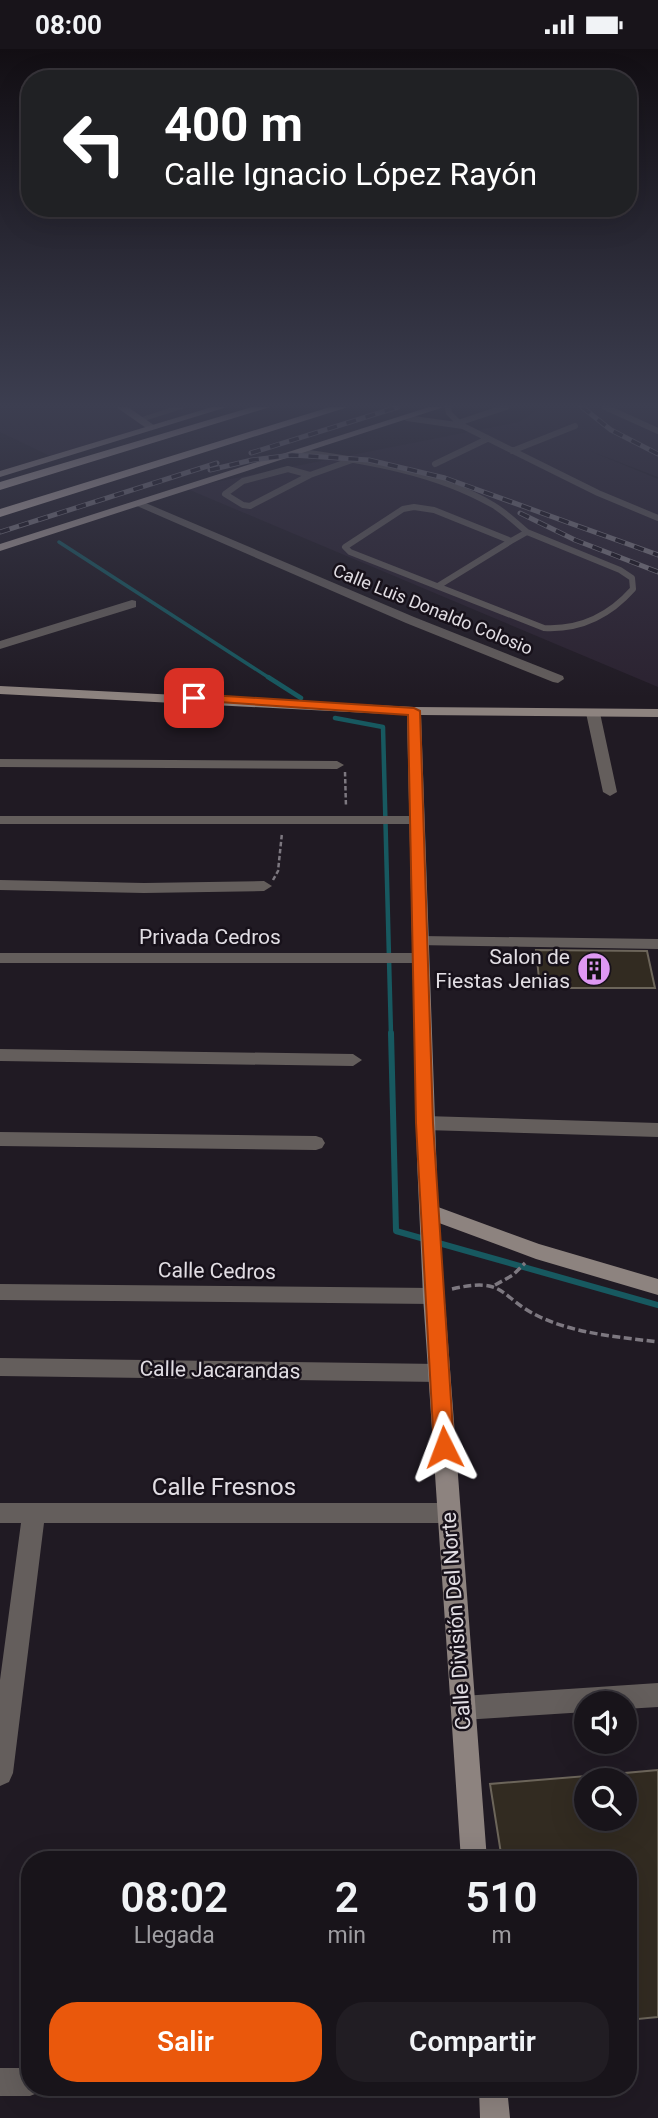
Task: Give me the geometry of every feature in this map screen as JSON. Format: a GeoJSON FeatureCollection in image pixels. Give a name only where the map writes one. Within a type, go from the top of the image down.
{"type":"FeatureCollection","features":[{"type":"Feature","properties":{"kind":"highway"},"geometry":{"type":"LineString","coordinates":[[0,513],[30,504]]}},
{"type":"Feature","properties":{"kind":"main road"},"geometry":{"type":"LineString","coordinates":[[0,548],[141,504]]}},
{"type":"Feature","properties":{"kind":"main road"},"geometry":{"type":"LineString","coordinates":[[0,690],[414,711],[658,713]]}},
{"type":"Feature","properties":{"kind":"main road","name":"Calle División Del Norte"},"geometry":{"type":"LineString","coordinates":[[414,711],[408,820],[433,1296],[473,1851]]}},
{"type":"Feature","properties":{"kind":"main road"},"geometry":{"type":"LineString","coordinates":[[430,1230],[536,1251],[658,1287]]}},
{"type":"Feature","properties":{"kind":"main road"},"geometry":{"type":"LineString","coordinates":[[494,2096],[495,2118]]}},
{"type":"Feature","properties":{"kind":"street","name":"Calle Luis Donaldo Colosio"},"geometry":{"type":"LineString","coordinates":[[141,504],[410,620],[558,679]]}},
{"type":"Feature","properties":{"kind":"street"},"geometry":{"type":"LineString","coordinates":[[0,646],[132,604]]}},
{"type":"Feature","properties":{"kind":"street"},"geometry":{"type":"LineString","coordinates":[[593,713],[610,792]]}},
{"type":"Feature","properties":{"kind":"street"},"geometry":{"type":"LineString","coordinates":[[0,763],[337,765]]}},
{"type":"Feature","properties":{"kind":"street"},"geometry":{"type":"LineString","coordinates":[[0,820],[408,820]]}},
{"type":"Feature","properties":{"kind":"street"},"geometry":{"type":"LineString","coordinates":[[0,885],[144,888],[264,885]]}},
{"type":"Feature","properties":{"kind":"street"},"geometry":{"type":"LineString","coordinates":[[416,952],[658,944]]}},
{"type":"Feature","properties":{"kind":"street","name":"Privada Cedros"},"geometry":{"type":"LineString","coordinates":[[0,958],[384,958],[416,952]]}},
{"type":"Feature","properties":{"kind":"street"},"geometry":{"type":"LineString","coordinates":[[0,1055],[353,1060]]}},
{"type":"Feature","properties":{"kind":"street"},"geometry":{"type":"LineString","coordinates":[[425,1123],[658,1130]]}},
{"type":"Feature","properties":{"kind":"street"},"geometry":{"type":"LineString","coordinates":[[0,1139],[316,1143]]}},
{"type":"Feature","properties":{"kind":"street","name":"Calle Cedros"},"geometry":{"type":"LineString","coordinates":[[0,1292],[433,1296]]}},
{"type":"Feature","properties":{"kind":"street","name":"Calle Jacarandas"},"geometry":{"type":"LineString","coordinates":[[0,1367],[440,1373]]}},
{"type":"Feature","properties":{"kind":"street","name":"Calle Fresnos"},"geometry":{"type":"LineString","coordinates":[[0,1513],[448,1513]]}},
{"type":"Feature","properties":{"kind":"street"},"geometry":{"type":"LineString","coordinates":[[0,1773],[7,1668],[34,1513]]}},
{"type":"Feature","properties":{"kind":"street"},"geometry":{"type":"LineString","coordinates":[[463,1708],[658,1695]]}},
{"type":"Feature","properties":{"kind":"street"},"geometry":{"type":"LineString","coordinates":[[0,2082],[21,2082]]}},
{"type":"Feature","properties":{"kind":"lane"},"geometry":{"type":"LineString","coordinates":[[490,504],[527,532],[632,577],[633,589],[592,621],[578,627],[553,629],[535,625],[350,552],[346,545],[402,509],[414,507],[434,510],[511,541]]}},
{"type":"Feature","properties":{"kind":"lane"},"geometry":{"type":"LineString","coordinates":[[623,504],[658,518]]}},
{"type":"Feature","properties":{"kind":"lane"},"geometry":{"type":"LineString","coordinates":[[438,586],[527,532]]}},
{"type":"Feature","properties":{"kind":"path"},"geometry":{"type":"LineString","coordinates":[[337,765],[345,772],[346,819]]}},
{"type":"Feature","properties":{"kind":"path"},"geometry":{"type":"LineString","coordinates":[[264,885],[273,881],[278,870],[283,820]]}},
{"type":"Feature","properties":{"kind":"path"},"geometry":{"type":"LineString","coordinates":[[495,1286],[516,1272]]}},
{"type":"Feature","properties":{"kind":"path"},"geometry":{"type":"LineString","coordinates":[[433,1296],[473,1285],[495,1286],[540,1317],[597,1335],[658,1342]]}},
{"type":"Feature","properties":{"kind":"shaded area"},"geometry":{"type":"Polygon","coordinates":[[[222,504],[658,504],[658,687],[222,504]]]}},
{"type":"Feature","properties":{"kind":"building","name":"Salon de Fiestas Jenias"},"geometry":{"type":"Polygon","coordinates":[[[536,950],[647,951],[655,988],[540,988],[536,950]]]}},
{"type":"Feature","properties":{"kind":"building"},"geometry":{"type":"Polygon","coordinates":[[[658,1770],[658,2017],[637,2019],[637,1851],[501,1851],[490,1784],[574,1777],[574,1831],[637,1831],[637,1772],[658,1770]]]}},
{"type":"Feature","properties":{"kind":"waterway"},"geometry":{"type":"LineString","coordinates":[[59,542],[271,679]]}},
{"type":"Feature","properties":{"kind":"waterway"},"geometry":{"type":"LineString","coordinates":[[268,677],[301,698]]}},
{"type":"Feature","properties":{"kind":"waterway"},"geometry":{"type":"LineString","coordinates":[[335,718],[383,727],[391,1035]]}},
{"type":"Feature","properties":{"kind":"waterway"},"geometry":{"type":"LineString","coordinates":[[391,1033],[396,1231],[658,1305]]}},
{"type":"Feature","properties":{"kind":"railway"},"geometry":{"type":"LineString","coordinates":[[0,532],[89,504]]}},
{"type":"Feature","properties":{"kind":"railway"},"geometry":{"type":"LineString","coordinates":[[516,504],[658,555]]}},
{"type":"Feature","properties":{"kind":"railway"},"geometry":{"type":"LineString","coordinates":[[520,513],[575,540],[658,572]]}},
{"type":"Feature","properties":{"kind":"place","name":"Salon de Fiestas Jenias"},"geometry":{"type":"Point","coordinates":[594,969]}},
{"type":"Feature","properties":{"kind":"route"},"geometry":{"type":"LineString","coordinates":[[194,698],[414,711],[426,1160],[444,1447]]}}]}
